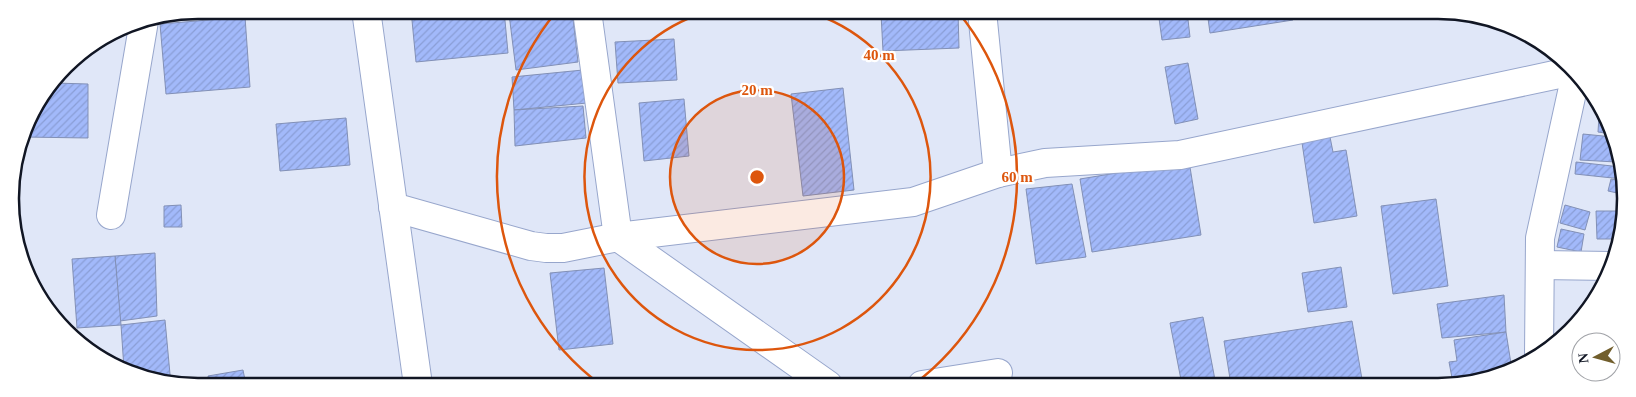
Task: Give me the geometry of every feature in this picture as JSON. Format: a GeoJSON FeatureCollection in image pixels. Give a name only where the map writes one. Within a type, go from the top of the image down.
{"type":"FeatureCollection","features":[{"type":"Feature","properties":{"kind":"street"},"geometry":{"type":"LineString","coordinates":[[367,19],[417,378]]}},
{"type":"Feature","properties":{"kind":"street"},"geometry":{"type":"LineString","coordinates":[[588,19],[618,237],[818,378]]}},
{"type":"Feature","properties":{"kind":"street"},"geometry":{"type":"LineString","coordinates":[[983,19],[998,173]]}},
{"type":"Feature","properties":{"kind":"street"},"geometry":{"type":"LineString","coordinates":[[111,215],[143,27]]}},
{"type":"Feature","properties":{"kind":"street"},"geometry":{"type":"LineString","coordinates":[[393,207],[531,246],[563,248],[618,237],[913,202],[998,173],[1045,163],[1180,154],[1567,73]]}},
{"type":"Feature","properties":{"kind":"street"},"geometry":{"type":"LineString","coordinates":[[1539,347],[1540,238],[1574,82]]}},
{"type":"Feature","properties":{"kind":"street"},"geometry":{"type":"LineString","coordinates":[[1540,266],[1604,266]]}},
{"type":"Feature","properties":{"kind":"street"},"geometry":{"type":"LineString","coordinates":[[966,378],[998,373]]}},
{"type":"Feature","properties":{"kind":"building"},"geometry":{"type":"Polygon","coordinates":[[[245,19],[250,87],[166,94],[160,24],[245,19]]]}},
{"type":"Feature","properties":{"kind":"building"},"geometry":{"type":"Polygon","coordinates":[[[412,19],[505,19],[508,53],[416,62],[412,19]]]}},
{"type":"Feature","properties":{"kind":"building"},"geometry":{"type":"Polygon","coordinates":[[[510,19],[573,19],[578,62],[516,70],[510,19]]]}},
{"type":"Feature","properties":{"kind":"building"},"geometry":{"type":"Polygon","coordinates":[[[881,19],[958,19],[959,48],[883,51],[881,19]]]}},
{"type":"Feature","properties":{"kind":"building"},"geometry":{"type":"Polygon","coordinates":[[[1159,19],[1188,19],[1190,37],[1162,40],[1159,19]]]}},
{"type":"Feature","properties":{"kind":"building"},"geometry":{"type":"Polygon","coordinates":[[[1208,19],[1293,19],[1293,20],[1210,33],[1208,19]]]}},
{"type":"Feature","properties":{"kind":"building"},"geometry":{"type":"Polygon","coordinates":[[[674,39],[677,80],[618,83],[615,42],[674,39]]]}},
{"type":"Feature","properties":{"kind":"building"},"geometry":{"type":"Polygon","coordinates":[[[1188,63],[1198,119],[1175,124],[1165,67],[1188,63]]]}},
{"type":"Feature","properties":{"kind":"building"},"geometry":{"type":"Polygon","coordinates":[[[583,70],[587,103],[514,110],[512,77],[583,70]]]}},
{"type":"Feature","properties":{"kind":"building"},"geometry":{"type":"Polygon","coordinates":[[[61,83],[88,84],[88,138],[29,137],[37,119],[61,83]]]}},
{"type":"Feature","properties":{"kind":"building"},"geometry":{"type":"Polygon","coordinates":[[[843,88],[854,190],[803,196],[791,94],[843,88]]]}},
{"type":"Feature","properties":{"kind":"building"},"geometry":{"type":"Polygon","coordinates":[[[684,99],[689,156],[644,161],[639,103],[684,99]]]}},
{"type":"Feature","properties":{"kind":"building"},"geometry":{"type":"Polygon","coordinates":[[[583,106],[586,138],[515,146],[514,110],[583,106]]]}},
{"type":"Feature","properties":{"kind":"building"},"geometry":{"type":"Polygon","coordinates":[[[346,118],[350,165],[280,171],[276,124],[346,118]]]}},
{"type":"Feature","properties":{"kind":"building"},"geometry":{"type":"Polygon","coordinates":[[[1599,119],[1605,133],[1598,132],[1599,119]]]}},
{"type":"Feature","properties":{"kind":"building"},"geometry":{"type":"Polygon","coordinates":[[[1329,132],[1333,152],[1346,150],[1357,216],[1314,223],[1301,136],[1329,132]]]}},
{"type":"Feature","properties":{"kind":"building"},"geometry":{"type":"Polygon","coordinates":[[[1583,134],[1606,136],[1614,162],[1580,160],[1583,134]]]}},
{"type":"Feature","properties":{"kind":"building"},"geometry":{"type":"Polygon","coordinates":[[[1189,161],[1201,235],[1092,252],[1080,179],[1189,161]]]}},
{"type":"Feature","properties":{"kind":"building"},"geometry":{"type":"Polygon","coordinates":[[[1576,162],[1615,166],[1616,178],[1575,174],[1576,162]]]}},
{"type":"Feature","properties":{"kind":"building"},"geometry":{"type":"Polygon","coordinates":[[[1611,179],[1616,180],[1617,193],[1608,191],[1611,179]]]}},
{"type":"Feature","properties":{"kind":"building"},"geometry":{"type":"Polygon","coordinates":[[[1072,184],[1086,257],[1036,264],[1026,189],[1072,184]]]}},
{"type":"Feature","properties":{"kind":"building"},"geometry":{"type":"Polygon","coordinates":[[[1436,199],[1448,286],[1393,294],[1381,206],[1436,199]]]}},
{"type":"Feature","properties":{"kind":"building"},"geometry":{"type":"Polygon","coordinates":[[[181,205],[182,227],[164,227],[164,206],[181,205]]]}},
{"type":"Feature","properties":{"kind":"building"},"geometry":{"type":"Polygon","coordinates":[[[1565,205],[1590,212],[1585,230],[1560,223],[1565,205]]]}},
{"type":"Feature","properties":{"kind":"building"},"geometry":{"type":"Polygon","coordinates":[[[1596,211],[1617,211],[1613,239],[1597,239],[1596,211]]]}},
{"type":"Feature","properties":{"kind":"building"},"geometry":{"type":"Polygon","coordinates":[[[1561,229],[1584,234],[1581,252],[1557,247],[1561,229]]]}},
{"type":"Feature","properties":{"kind":"building"},"geometry":{"type":"Polygon","coordinates":[[[155,253],[157,316],[120,321],[115,256],[155,253]]]}},
{"type":"Feature","properties":{"kind":"building"},"geometry":{"type":"Polygon","coordinates":[[[115,256],[121,325],[77,328],[72,259],[115,256]]]}},
{"type":"Feature","properties":{"kind":"building"},"geometry":{"type":"Polygon","coordinates":[[[1341,267],[1347,307],[1308,312],[1302,273],[1341,267]]]}},
{"type":"Feature","properties":{"kind":"building"},"geometry":{"type":"Polygon","coordinates":[[[604,268],[613,344],[559,350],[550,273],[604,268]]]}},
{"type":"Feature","properties":{"kind":"building"},"geometry":{"type":"Polygon","coordinates":[[[1504,295],[1506,332],[1442,338],[1437,304],[1504,295]]]}},
{"type":"Feature","properties":{"kind":"building"},"geometry":{"type":"Polygon","coordinates":[[[1203,317],[1215,378],[1181,378],[1170,323],[1203,317]]]}},
{"type":"Feature","properties":{"kind":"building"},"geometry":{"type":"Polygon","coordinates":[[[165,320],[170,376],[141,369],[124,362],[121,325],[165,320]]]}},
{"type":"Feature","properties":{"kind":"building"},"geometry":{"type":"Polygon","coordinates":[[[1352,321],[1362,378],[1230,378],[1224,341],[1352,321]]]}},
{"type":"Feature","properties":{"kind":"building"},"geometry":{"type":"Polygon","coordinates":[[[1506,332],[1511,363],[1473,375],[1452,378],[1449,362],[1457,361],[1454,340],[1506,332]]]}},
{"type":"Feature","properties":{"kind":"building"},"geometry":{"type":"Polygon","coordinates":[[[243,370],[245,378],[208,378],[208,376],[243,370]]]}}]}
